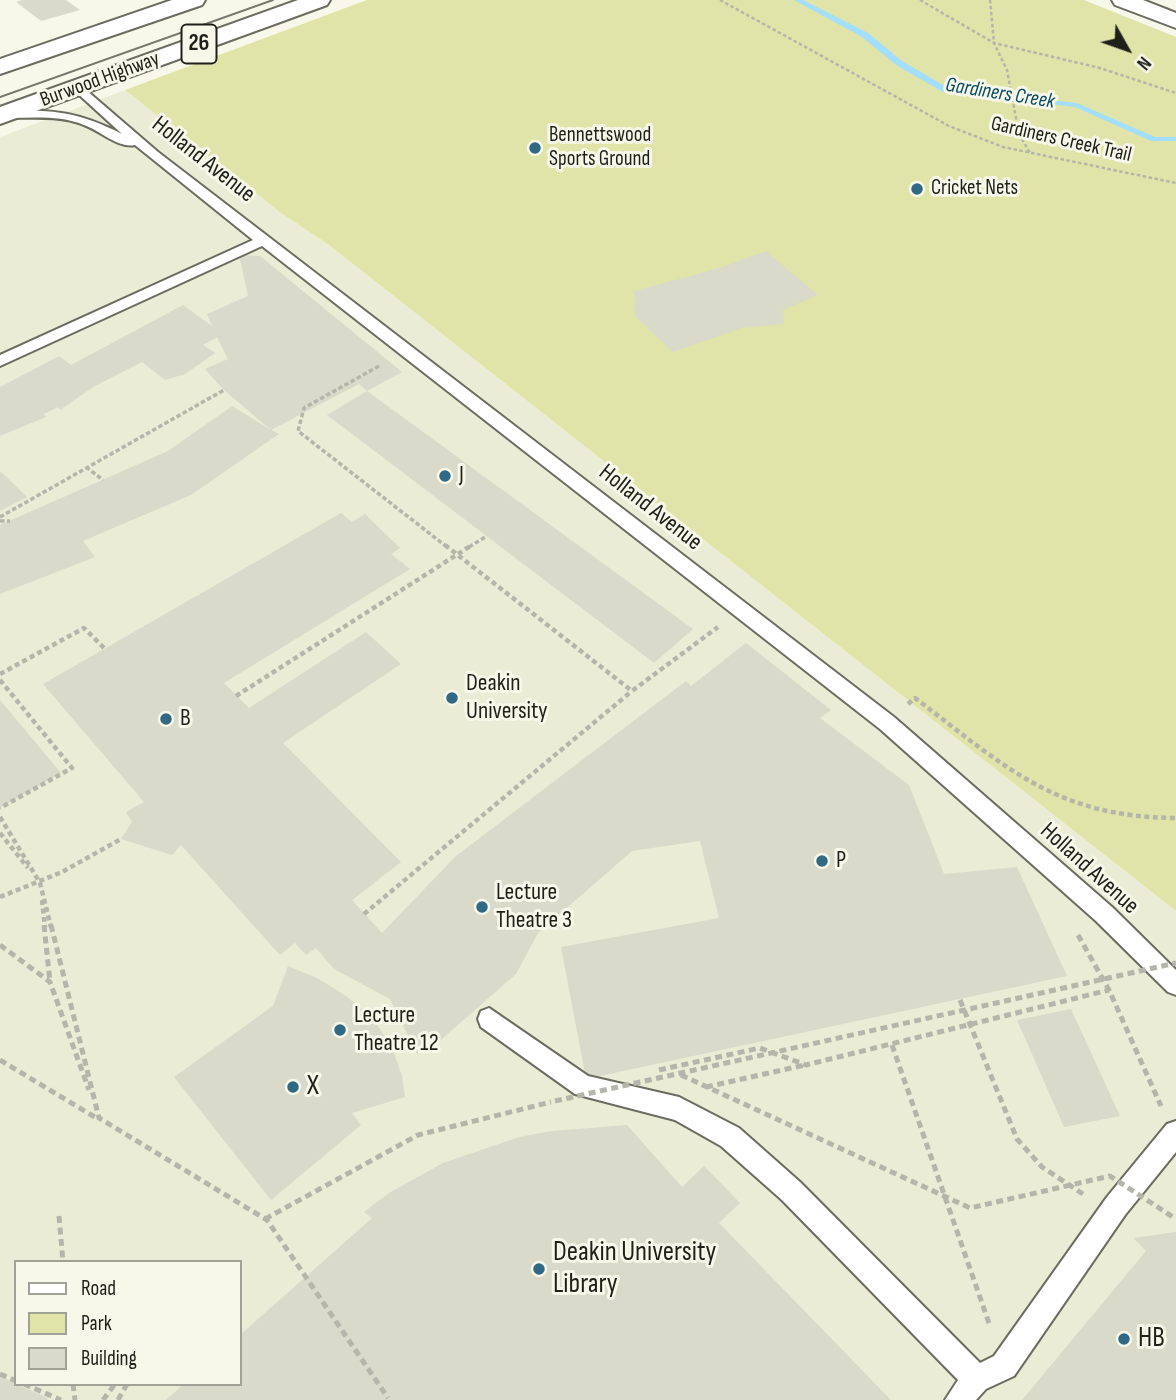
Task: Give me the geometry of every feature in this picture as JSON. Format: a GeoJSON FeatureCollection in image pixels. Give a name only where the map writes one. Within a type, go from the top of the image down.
{"type":"FeatureCollection","features":[{"type":"Feature","properties":{"kind":"main road","name":"Burwood Highway"},"geometry":{"type":"LineString","coordinates":[[4,115],[319,0]]}},
{"type":"Feature","properties":{"kind":"main road"},"geometry":{"type":"LineString","coordinates":[[1123,0],[1176,21]]}},
{"type":"Feature","properties":{"kind":"main road","name":"Burwood Highway"},"geometry":{"type":"LineString","coordinates":[[0,67],[184,1]]}},
{"type":"Feature","properties":{"kind":"main road"},"geometry":{"type":"LineString","coordinates":[[39,54],[79,88]]}},
{"type":"Feature","properties":{"kind":"lane","name":"Holland Avenue"},"geometry":{"type":"LineString","coordinates":[[79,88],[153,155],[887,723],[1104,914],[1176,985]]}},
{"type":"Feature","properties":{"kind":"lane"},"geometry":{"type":"LineString","coordinates":[[4,115],[55,114],[87,121],[153,155]]}},
{"type":"Feature","properties":{"kind":"lane"},"geometry":{"type":"LineString","coordinates":[[0,361],[264,240]]}},
{"type":"Feature","properties":{"kind":"lane"},"geometry":{"type":"LineString","coordinates":[[489,1019],[583,1086],[679,1110],[730,1137],[791,1191],[976,1379]]}},
{"type":"Feature","properties":{"kind":"lane"},"geometry":{"type":"LineString","coordinates":[[959,1400],[976,1379],[1004,1366],[1116,1206],[1175,1134]]}},
{"type":"Feature","properties":{"kind":"path","name":"Gardiners Creek Trail"},"geometry":{"type":"LineString","coordinates":[[720,0],[949,126],[1003,147],[1031,154],[1176,181]]}},
{"type":"Feature","properties":{"kind":"path"},"geometry":{"type":"LineString","coordinates":[[920,0],[994,43],[1100,68],[1176,93]]}},
{"type":"Feature","properties":{"kind":"path"},"geometry":{"type":"LineString","coordinates":[[990,0],[994,43],[1007,70],[1018,134],[1031,154]]}},
{"type":"Feature","properties":{"kind":"path"},"geometry":{"type":"LineString","coordinates":[[0,519],[86,467],[225,390]]}},
{"type":"Feature","properties":{"kind":"path"},"geometry":{"type":"LineString","coordinates":[[304,408],[298,431],[632,691]]}},
{"type":"Feature","properties":{"kind":"path"},"geometry":{"type":"LineString","coordinates":[[86,467],[103,480]]}},
{"type":"Feature","properties":{"kind":"path"},"geometry":{"type":"LineString","coordinates":[[0,519],[10,521]]}},
{"type":"Feature","properties":{"kind":"path"},"geometry":{"type":"LineString","coordinates":[[236,696],[487,536]]}},
{"type":"Feature","properties":{"kind":"path"},"geometry":{"type":"LineString","coordinates":[[364,914],[632,691],[723,623]]}},
{"type":"Feature","properties":{"kind":"path"},"geometry":{"type":"LineString","coordinates":[[0,674],[84,628],[105,649]]}},
{"type":"Feature","properties":{"kind":"path"},"geometry":{"type":"LineString","coordinates":[[0,680],[72,768],[0,808]]}},
{"type":"Feature","properties":{"kind":"path"},"geometry":{"type":"LineString","coordinates":[[887,723],[915,698],[1004,765],[1053,794],[1096,810],[1176,818]]}},
{"type":"Feature","properties":{"kind":"path"},"geometry":{"type":"LineString","coordinates":[[0,817],[40,883],[99,1118]]}},
{"type":"Feature","properties":{"kind":"path"},"geometry":{"type":"LineString","coordinates":[[0,833],[40,883],[50,982],[99,1118],[267,1220],[388,1398]]}},
{"type":"Feature","properties":{"kind":"path"},"geometry":{"type":"LineString","coordinates":[[0,897],[40,883],[89,860],[121,839]]}},
{"type":"Feature","properties":{"kind":"path"},"geometry":{"type":"LineString","coordinates":[[1075,931],[1109,989],[1175,1134]]}},
{"type":"Feature","properties":{"kind":"path"},"geometry":{"type":"LineString","coordinates":[[0,945],[50,982]]}},
{"type":"Feature","properties":{"kind":"path"},"geometry":{"type":"LineString","coordinates":[[267,1220],[418,1135],[555,1101],[1176,963]]}},
{"type":"Feature","properties":{"kind":"path"},"geometry":{"type":"LineString","coordinates":[[706,1087],[892,1045],[967,1023],[1109,989]]}},
{"type":"Feature","properties":{"kind":"path"},"geometry":{"type":"LineString","coordinates":[[960,1000],[967,1023],[1017,1139],[1042,1167],[1075,1191],[1116,1206]]}},
{"type":"Feature","properties":{"kind":"path"},"geometry":{"type":"LineString","coordinates":[[892,1045],[1004,1366]]}},
{"type":"Feature","properties":{"kind":"path"},"geometry":{"type":"LineString","coordinates":[[583,1086],[760,1048],[806,1065]]}},
{"type":"Feature","properties":{"kind":"path"},"geometry":{"type":"LineString","coordinates":[[0,1060],[267,1220]]}},
{"type":"Feature","properties":{"kind":"path"},"geometry":{"type":"LineString","coordinates":[[681,1075],[970,1208],[1110,1176],[1176,1219]]}},
{"type":"Feature","properties":{"kind":"path"},"geometry":{"type":"LineString","coordinates":[[59,1216],[63,1260]]}},
{"type":"Feature","properties":{"kind":"path"},"geometry":{"type":"LineString","coordinates":[[29,1386],[61,1400]]}},
{"type":"Feature","properties":{"kind":"shaded area","name":"Deakin University"},"geometry":{"type":"Polygon","coordinates":[[[125,90],[281,213],[329,245],[1176,911],[1176,1400],[0,1400],[0,137],[125,90]]]}},
{"type":"Feature","properties":{"kind":"green space"},"geometry":{"type":"Polygon","coordinates":[[[367,0],[1084,0],[1176,37],[1176,911],[329,245],[281,213],[125,90],[367,0]]]}},
{"type":"Feature","properties":{"kind":"building"},"geometry":{"type":"Polygon","coordinates":[[[66,0],[80,10],[41,21],[16,2],[66,0]]]}},
{"type":"Feature","properties":{"kind":"building"},"geometry":{"type":"Polygon","coordinates":[[[766,251],[818,295],[783,310],[784,324],[742,328],[673,352],[635,316],[634,291],[723,267],[766,251]]]}},
{"type":"Feature","properties":{"kind":"building"},"geometry":{"type":"Polygon","coordinates":[[[239,255],[260,256],[402,372],[367,391],[359,384],[271,430],[224,390],[205,369],[228,359],[217,337],[203,345],[215,353],[185,374],[165,380],[142,362],[95,386],[60,410],[58,407],[44,414],[46,417],[0,436],[0,387],[59,356],[71,365],[183,305],[212,326],[207,314],[248,296],[239,255]]]}},
{"type":"Feature","properties":{"kind":"building","name":"J"},"geometry":{"type":"Polygon","coordinates":[[[367,391],[693,629],[654,663],[327,415],[367,391]]]}},
{"type":"Feature","properties":{"kind":"building"},"geometry":{"type":"Polygon","coordinates":[[[232,406],[279,434],[191,495],[83,541],[95,557],[0,594],[0,525],[168,451],[232,406]]]}},
{"type":"Feature","properties":{"kind":"building"},"geometry":{"type":"Polygon","coordinates":[[[0,471],[27,497],[0,511],[0,471]]]}},
{"type":"Feature","properties":{"kind":"building"},"geometry":{"type":"Polygon","coordinates":[[[341,513],[352,522],[365,514],[400,548],[391,554],[410,569],[224,683],[249,708],[366,632],[401,664],[283,743],[401,862],[352,900],[382,933],[456,856],[686,681],[691,686],[746,643],[831,710],[820,718],[909,785],[944,874],[1017,867],[1067,976],[586,1079],[561,947],[719,918],[700,841],[632,851],[538,933],[516,974],[435,1045],[431,1037],[417,1054],[390,999],[334,969],[316,948],[306,955],[295,943],[280,955],[181,845],[172,855],[121,839],[132,822],[126,812],[144,802],[43,684],[341,513]]]}},
{"type":"Feature","properties":{"kind":"building"},"geometry":{"type":"Polygon","coordinates":[[[0,700],[61,773],[0,808],[0,700]]]}},
{"type":"Feature","properties":{"kind":"building","name":"X"},"geometry":{"type":"Polygon","coordinates":[[[288,966],[317,978],[346,996],[373,1019],[392,1047],[402,1076],[405,1097],[352,1113],[361,1125],[271,1200],[174,1077],[273,1006],[288,966]]]}},
{"type":"Feature","properties":{"kind":"building"},"geometry":{"type":"Polygon","coordinates":[[[1071,1009],[1120,1116],[1064,1127],[1017,1020],[1071,1009]]]}},
{"type":"Feature","properties":{"kind":"building","name":"Deakin University Library"},"geometry":{"type":"Polygon","coordinates":[[[627,1125],[682,1187],[704,1166],[740,1203],[719,1223],[891,1400],[166,1400],[182,1386],[242,1386],[242,1333],[372,1218],[364,1212],[389,1193],[443,1163],[519,1137],[552,1131],[627,1125]]]}},
{"type":"Feature","properties":{"kind":"building","name":"HB"},"geometry":{"type":"Polygon","coordinates":[[[1176,1232],[1176,1400],[1022,1400],[1146,1251],[1133,1238],[1176,1232]]]}},
{"type":"Feature","properties":{"kind":"building"},"geometry":{"type":"Polygon","coordinates":[[[0,1376],[14,1383],[14,1386],[21,1386],[48,1398],[47,1400],[0,1400],[0,1376]]]}},
{"type":"Feature","properties":{"kind":"waterway","name":"Gardiners Creek"},"geometry":{"type":"LineString","coordinates":[[798,0],[865,35],[899,63],[946,90],[1077,105],[1154,139],[1176,139]]}},
{"type":"Feature","properties":{"kind":"tram line"},"geometry":{"type":"LineString","coordinates":[[0,97],[273,0]]}},
{"type":"Feature","properties":{"kind":"place","name":"Bennettswood Sports Ground"},"geometry":{"type":"Point","coordinates":[535,148]}},
{"type":"Feature","properties":{"kind":"place","name":"Cricket Nets"},"geometry":{"type":"Point","coordinates":[917,189]}},
{"type":"Feature","properties":{"kind":"place","name":"J"},"geometry":{"type":"Point","coordinates":[445,476]}},
{"type":"Feature","properties":{"kind":"place","name":"Deakin University"},"geometry":{"type":"Point","coordinates":[452,698]}},
{"type":"Feature","properties":{"kind":"place","name":"B"},"geometry":{"type":"Point","coordinates":[166,719]}},
{"type":"Feature","properties":{"kind":"place","name":"P"},"geometry":{"type":"Point","coordinates":[822,861]}},
{"type":"Feature","properties":{"kind":"place","name":"Lecture Theatre 3"},"geometry":{"type":"Point","coordinates":[482,907]}},
{"type":"Feature","properties":{"kind":"place","name":"Lecture Theatre 12"},"geometry":{"type":"Point","coordinates":[340,1030]}},
{"type":"Feature","properties":{"kind":"place","name":"X"},"geometry":{"type":"Point","coordinates":[293,1087]}},
{"type":"Feature","properties":{"kind":"place","name":"Deakin University Library"},"geometry":{"type":"Point","coordinates":[539,1269]}},
{"type":"Feature","properties":{"kind":"place","name":"HB"},"geometry":{"type":"Point","coordinates":[1124,1339]}}]}
